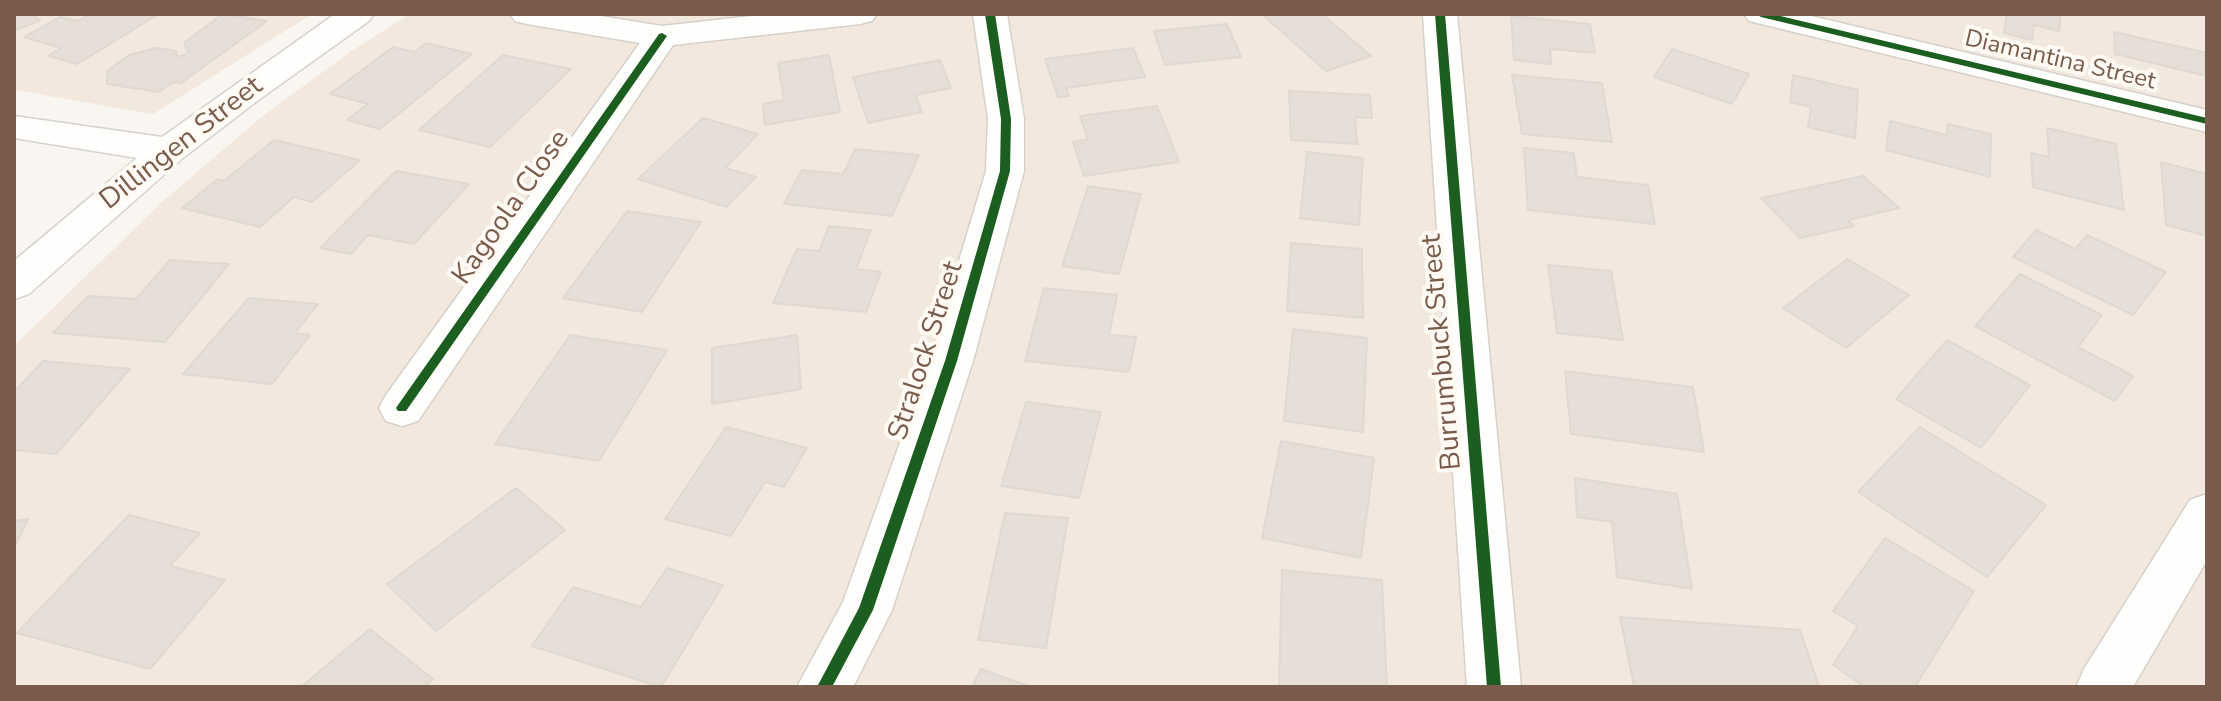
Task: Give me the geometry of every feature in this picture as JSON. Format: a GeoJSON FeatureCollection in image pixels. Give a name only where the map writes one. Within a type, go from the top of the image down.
{"type":"FeatureCollection","features":[{"type":"Feature","properties":{"kind":"street","name":"Dillingen Street"},"geometry":{"type":"LineString","coordinates":[[14,284],[170,150],[244,93],[357,14]]}},
{"type":"Feature","properties":{"kind":"street"},"geometry":{"type":"LineString","coordinates":[[527,14],[662,36],[860,14]]}},
{"type":"Feature","properties":{"kind":"street","name":"Stralock Street"},"geometry":{"type":"LineString","coordinates":[[824,687],[866,610],[951,361],[1005,171],[1006,119],[990,14]]}},
{"type":"Feature","properties":{"kind":"street","name":"Burrumbuck Street"},"geometry":{"type":"LineString","coordinates":[[1440,14],[1494,687]]}},
{"type":"Feature","properties":{"kind":"street","name":"Diamantina Street"},"geometry":{"type":"LineString","coordinates":[[1761,14],[2207,121]]}},
{"type":"Feature","properties":{"kind":"street","name":"Kagoola Close"},"geometry":{"type":"LineString","coordinates":[[402,408],[662,36]]}},
{"type":"Feature","properties":{"kind":"street"},"geometry":{"type":"LineString","coordinates":[[14,127],[111,144],[170,150]]}},
{"type":"Feature","properties":{"kind":"street"},"geometry":{"type":"LineString","coordinates":[[2103,687],[2207,515]]}},
{"type":"Feature","properties":{"kind":"shaded area"},"geometry":{"type":"Polygon","coordinates":[[[14,14],[312,14],[153,114],[14,90],[14,14]]]}},
{"type":"Feature","properties":{"kind":"shaded area"},"geometry":{"type":"Polygon","coordinates":[[[410,14],[2207,15],[2207,687],[14,687],[14,346],[162,202],[259,119],[350,52],[410,14]]]}},
{"type":"Feature","properties":{"kind":"building"},"geometry":{"type":"Polygon","coordinates":[[[14,14],[39,14],[34,16],[40,20],[14,31],[14,14]]]}},
{"type":"Feature","properties":{"kind":"building"},"geometry":{"type":"Polygon","coordinates":[[[90,14],[159,14],[77,64],[48,56],[61,48],[24,37],[60,17],[78,21],[90,14]]]}},
{"type":"Feature","properties":{"kind":"building"},"geometry":{"type":"Polygon","coordinates":[[[223,14],[267,21],[181,83],[173,82],[159,92],[107,84],[107,71],[129,55],[157,48],[176,51],[177,56],[182,56],[190,51],[186,50],[185,42],[223,14]]]}},
{"type":"Feature","properties":{"kind":"building"},"geometry":{"type":"Polygon","coordinates":[[[1262,14],[1322,14],[1371,56],[1326,71],[1262,14]]]}},
{"type":"Feature","properties":{"kind":"building"},"geometry":{"type":"Polygon","coordinates":[[[2007,14],[2061,14],[2059,31],[2034,25],[2032,40],[2004,33],[2007,14]]]}},
{"type":"Feature","properties":{"kind":"building"},"geometry":{"type":"Polygon","coordinates":[[[1511,16],[1590,24],[1595,53],[1550,49],[1551,64],[1514,60],[1511,16]]]}},
{"type":"Feature","properties":{"kind":"building"},"geometry":{"type":"Polygon","coordinates":[[[1227,24],[1241,57],[1165,65],[1154,31],[1227,24]]]}},
{"type":"Feature","properties":{"kind":"building"},"geometry":{"type":"Polygon","coordinates":[[[2114,32],[2207,53],[2207,76],[2115,54],[2114,32]]]}},
{"type":"Feature","properties":{"kind":"building"},"geometry":{"type":"Polygon","coordinates":[[[426,43],[472,54],[380,129],[347,120],[368,104],[330,94],[393,47],[415,52],[426,43]]]}},
{"type":"Feature","properties":{"kind":"building"},"geometry":{"type":"Polygon","coordinates":[[[1133,48],[1145,77],[1066,88],[1069,96],[1058,97],[1045,59],[1133,48]]]}},
{"type":"Feature","properties":{"kind":"building"},"geometry":{"type":"Polygon","coordinates":[[[1672,49],[1749,74],[1732,104],[1654,77],[1672,49]]]}},
{"type":"Feature","properties":{"kind":"building"},"geometry":{"type":"Polygon","coordinates":[[[503,55],[571,69],[490,147],[419,130],[503,55]]]}},
{"type":"Feature","properties":{"kind":"building"},"geometry":{"type":"Polygon","coordinates":[[[829,55],[840,112],[765,125],[763,104],[784,100],[778,63],[829,55]]]}},
{"type":"Feature","properties":{"kind":"building"},"geometry":{"type":"Polygon","coordinates":[[[940,60],[951,88],[915,95],[922,112],[868,123],[853,77],[940,60]]]}},
{"type":"Feature","properties":{"kind":"building"},"geometry":{"type":"Polygon","coordinates":[[[1512,75],[1602,83],[1612,142],[1522,134],[1512,75]]]}},
{"type":"Feature","properties":{"kind":"building"},"geometry":{"type":"Polygon","coordinates":[[[1793,75],[1858,90],[1855,138],[1808,127],[1811,107],[1790,102],[1793,75]]]}},
{"type":"Feature","properties":{"kind":"building"},"geometry":{"type":"Polygon","coordinates":[[[1289,91],[1370,95],[1372,118],[1355,117],[1357,144],[1291,140],[1289,91]]]}},
{"type":"Feature","properties":{"kind":"building"},"geometry":{"type":"Polygon","coordinates":[[[1157,106],[1179,162],[1084,176],[1073,142],[1088,139],[1080,116],[1157,106]]]}},
{"type":"Feature","properties":{"kind":"building"},"geometry":{"type":"Polygon","coordinates":[[[703,118],[758,134],[725,168],[756,177],[726,207],[638,179],[703,118]]]}},
{"type":"Feature","properties":{"kind":"building"},"geometry":{"type":"Polygon","coordinates":[[[1890,121],[1947,135],[1948,124],[1991,134],[1990,177],[1886,150],[1890,121]]]}},
{"type":"Feature","properties":{"kind":"building"},"geometry":{"type":"Polygon","coordinates":[[[2047,128],[2116,144],[2124,210],[2033,187],[2031,153],[2049,157],[2047,128]]]}},
{"type":"Feature","properties":{"kind":"building"},"geometry":{"type":"Polygon","coordinates":[[[274,140],[360,160],[312,202],[294,197],[260,227],[182,208],[218,179],[224,181],[274,140]]]}},
{"type":"Feature","properties":{"kind":"building"},"geometry":{"type":"Polygon","coordinates":[[[1524,148],[1574,153],[1577,177],[1648,185],[1655,224],[1528,210],[1524,148]]]}},
{"type":"Feature","properties":{"kind":"building"},"geometry":{"type":"Polygon","coordinates":[[[855,149],[919,155],[892,216],[784,204],[802,170],[843,174],[855,149]]]}},
{"type":"Feature","properties":{"kind":"building"},"geometry":{"type":"Polygon","coordinates":[[[1307,152],[1363,158],[1359,225],[1300,218],[1307,152]]]}},
{"type":"Feature","properties":{"kind":"building"},"geometry":{"type":"Polygon","coordinates":[[[2161,162],[2207,174],[2207,236],[2166,225],[2161,162]]]}},
{"type":"Feature","properties":{"kind":"building"},"geometry":{"type":"Polygon","coordinates":[[[396,171],[469,184],[414,244],[368,235],[351,254],[320,248],[396,171]]]}},
{"type":"Feature","properties":{"kind":"building"},"geometry":{"type":"Polygon","coordinates":[[[1863,176],[1899,208],[1848,220],[1854,226],[1800,238],[1761,198],[1863,176]]]}},
{"type":"Feature","properties":{"kind":"building"},"geometry":{"type":"Polygon","coordinates":[[[1088,186],[1141,194],[1119,274],[1062,266],[1088,186]]]}},
{"type":"Feature","properties":{"kind":"building"},"geometry":{"type":"Polygon","coordinates":[[[627,211],[701,222],[642,312],[563,298],[627,211]]]}},
{"type":"Feature","properties":{"kind":"building"},"geometry":{"type":"Polygon","coordinates":[[[829,226],[871,230],[856,269],[881,272],[866,312],[773,303],[797,249],[819,251],[829,226]]]}},
{"type":"Feature","properties":{"kind":"building"},"geometry":{"type":"Polygon","coordinates":[[[2036,230],[2075,249],[2087,235],[2166,272],[2133,315],[2013,257],[2036,230]]]}},
{"type":"Feature","properties":{"kind":"building"},"geometry":{"type":"Polygon","coordinates":[[[1291,243],[1362,249],[1363,318],[1287,311],[1291,243]]]}},
{"type":"Feature","properties":{"kind":"building"},"geometry":{"type":"Polygon","coordinates":[[[1847,259],[1909,295],[1846,348],[1783,308],[1847,259]]]}},
{"type":"Feature","properties":{"kind":"building"},"geometry":{"type":"Polygon","coordinates":[[[170,260],[229,264],[165,342],[53,333],[88,296],[136,299],[170,260]]]}},
{"type":"Feature","properties":{"kind":"building"},"geometry":{"type":"Polygon","coordinates":[[[1548,265],[1611,271],[1623,340],[1557,333],[1548,265]]]}},
{"type":"Feature","properties":{"kind":"building"},"geometry":{"type":"Polygon","coordinates":[[[2020,274],[2102,315],[2078,347],[2133,376],[2115,401],[1975,326],[2020,274]]]}},
{"type":"Feature","properties":{"kind":"building"},"geometry":{"type":"Polygon","coordinates":[[[1044,288],[1117,295],[1109,335],[1136,337],[1129,372],[1025,361],[1044,288]]]}},
{"type":"Feature","properties":{"kind":"building"},"geometry":{"type":"Polygon","coordinates":[[[249,298],[318,304],[295,333],[310,335],[272,384],[183,374],[249,298]]]}},
{"type":"Feature","properties":{"kind":"building"},"geometry":{"type":"Polygon","coordinates":[[[1293,329],[1367,338],[1363,432],[1284,421],[1293,329]]]}},
{"type":"Feature","properties":{"kind":"building"},"geometry":{"type":"Polygon","coordinates":[[[570,335],[667,350],[599,461],[495,444],[570,335]]]}},
{"type":"Feature","properties":{"kind":"building"},"geometry":{"type":"Polygon","coordinates":[[[797,335],[801,389],[712,404],[712,348],[797,335]]]}},
{"type":"Feature","properties":{"kind":"building"},"geometry":{"type":"Polygon","coordinates":[[[1947,340],[2030,385],[1981,448],[1896,399],[1947,340]]]}},
{"type":"Feature","properties":{"kind":"building"},"geometry":{"type":"Polygon","coordinates":[[[43,361],[130,369],[56,454],[14,450],[14,392],[43,361]]]}},
{"type":"Feature","properties":{"kind":"building"},"geometry":{"type":"Polygon","coordinates":[[[1565,371],[1693,387],[1704,452],[1571,434],[1565,371]]]}},
{"type":"Feature","properties":{"kind":"building"},"geometry":{"type":"Polygon","coordinates":[[[1026,402],[1101,412],[1079,498],[1001,486],[1026,402]]]}},
{"type":"Feature","properties":{"kind":"building"},"geometry":{"type":"Polygon","coordinates":[[[726,427],[807,448],[784,487],[765,482],[731,536],[665,519],[726,427]]]}},
{"type":"Feature","properties":{"kind":"building"},"geometry":{"type":"Polygon","coordinates":[[[1920,427],[2046,505],[1987,577],[1858,492],[1920,427]]]}},
{"type":"Feature","properties":{"kind":"building"},"geometry":{"type":"Polygon","coordinates":[[[1281,441],[1374,458],[1361,558],[1262,538],[1281,441]]]}},
{"type":"Feature","properties":{"kind":"building"},"geometry":{"type":"Polygon","coordinates":[[[1575,478],[1677,494],[1692,589],[1617,577],[1612,522],[1577,517],[1575,478]]]}},
{"type":"Feature","properties":{"kind":"building"},"geometry":{"type":"Polygon","coordinates":[[[516,488],[565,530],[436,631],[387,584],[516,488]]]}},
{"type":"Feature","properties":{"kind":"building"},"geometry":{"type":"Polygon","coordinates":[[[1005,513],[1068,518],[1046,648],[978,640],[1005,513]]]}},
{"type":"Feature","properties":{"kind":"building"},"geometry":{"type":"Polygon","coordinates":[[[129,515],[200,533],[170,566],[225,580],[150,669],[17,633],[129,515]]]}},
{"type":"Feature","properties":{"kind":"building"},"geometry":{"type":"Polygon","coordinates":[[[28,519],[14,548],[14,521],[28,519]]]}},
{"type":"Feature","properties":{"kind":"building"},"geometry":{"type":"Polygon","coordinates":[[[1885,538],[1974,591],[1915,687],[1865,687],[1833,665],[1858,626],[1833,611],[1885,538]]]}},
{"type":"Feature","properties":{"kind":"building"},"geometry":{"type":"Polygon","coordinates":[[[667,568],[723,585],[661,687],[532,646],[573,587],[641,607],[667,568]]]}},
{"type":"Feature","properties":{"kind":"building"},"geometry":{"type":"Polygon","coordinates":[[[1282,570],[1382,580],[1387,687],[1279,687],[1282,570]]]}},
{"type":"Feature","properties":{"kind":"building"},"geometry":{"type":"Polygon","coordinates":[[[1620,617],[1800,630],[1819,687],[1634,687],[1620,617]]]}},
{"type":"Feature","properties":{"kind":"building"},"geometry":{"type":"Polygon","coordinates":[[[370,629],[433,679],[424,687],[301,687],[370,629]]]}},
{"type":"Feature","properties":{"kind":"building"},"geometry":{"type":"Polygon","coordinates":[[[981,669],[1031,687],[972,687],[981,669]]]}},
{"type":"Feature","properties":{"kind":"cycle path"},"geometry":{"type":"LineString","coordinates":[[824,687],[866,610],[951,361],[1005,171],[1006,119],[990,14]]}},
{"type":"Feature","properties":{"kind":"cycle path"},"geometry":{"type":"LineString","coordinates":[[1440,14],[1494,687]]}},
{"type":"Feature","properties":{"kind":"cycle path"},"geometry":{"type":"LineString","coordinates":[[1761,14],[2207,121]]}},
{"type":"Feature","properties":{"kind":"cycle path"},"geometry":{"type":"LineString","coordinates":[[402,408],[662,36]]}}]}
